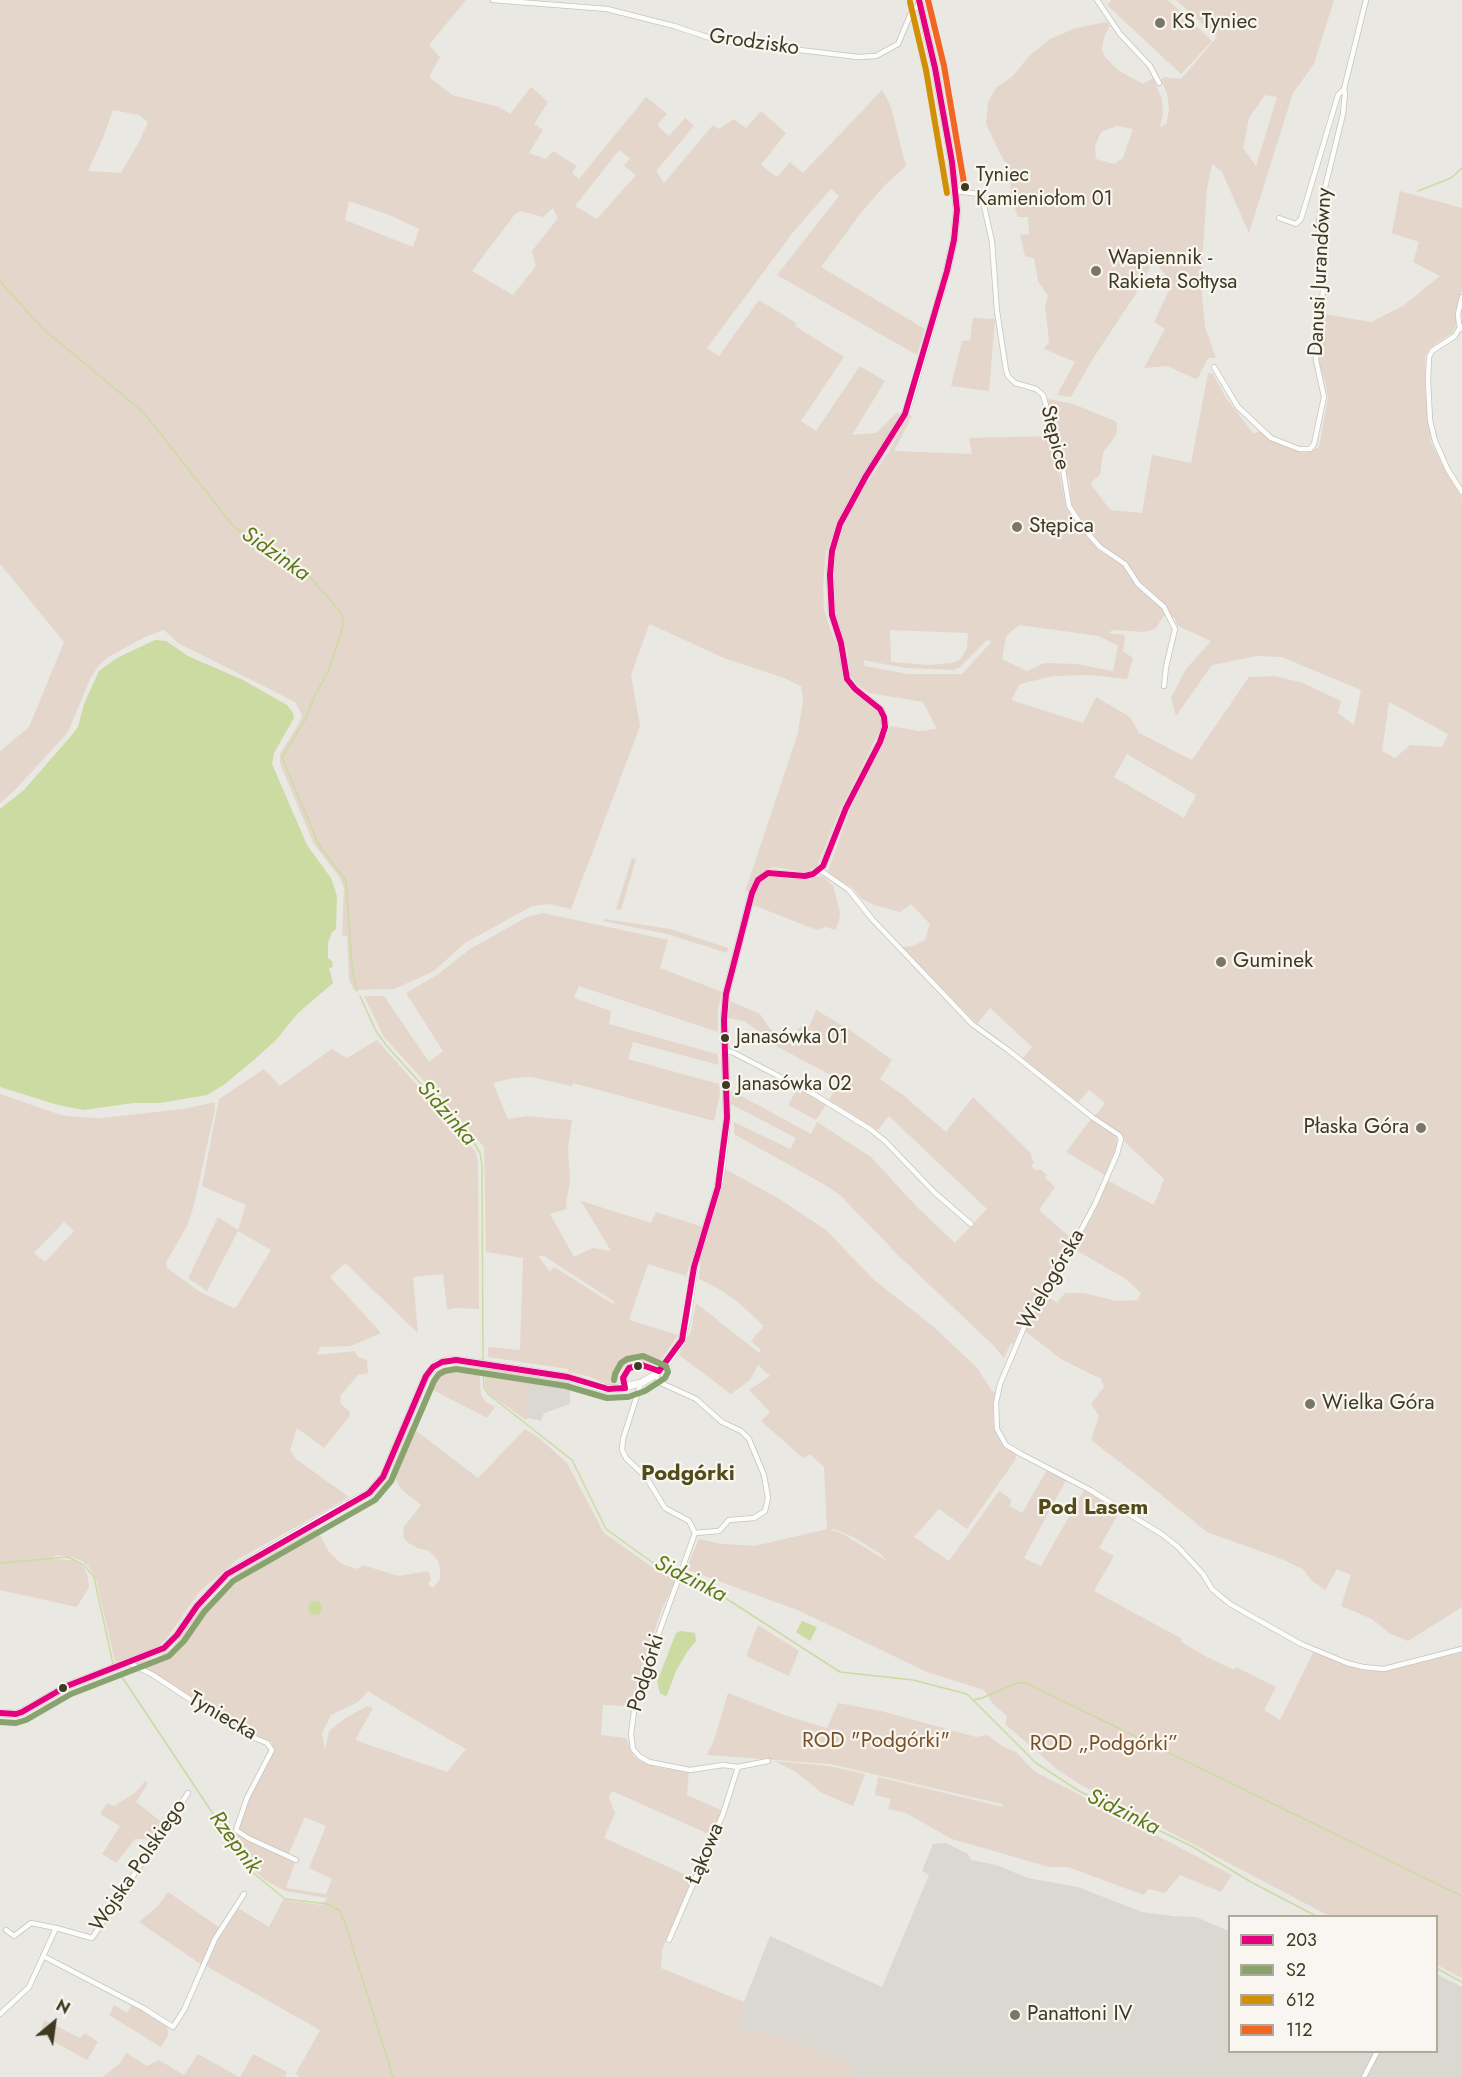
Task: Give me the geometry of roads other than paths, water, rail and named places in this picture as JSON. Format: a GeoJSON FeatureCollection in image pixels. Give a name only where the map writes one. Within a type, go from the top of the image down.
{"type":"FeatureCollection","features":[{"type":"Feature","properties":{"kind":"street","name":"Grodzisko"},"geometry":{"type":"LineString","coordinates":[[493,0],[607,9],[674,26],[716,40],[858,57],[876,57],[898,44],[911,13],[919,2]]}},
{"type":"Feature","properties":{"kind":"street"},"geometry":{"type":"LineString","coordinates":[[1098,0],[1120,34],[1149,66],[1159,83]]}},
{"type":"Feature","properties":{"kind":"street","name":"Danusi Jurandówny"},"geometry":{"type":"LineString","coordinates":[[1214,367],[1238,407],[1271,438],[1299,449],[1310,449],[1314,444],[1324,397],[1316,360],[1323,290],[1319,222],[1321,204],[1342,120],[1344,90],[1366,0]]}},
{"type":"Feature","properties":{"kind":"street"},"geometry":{"type":"LineString","coordinates":[[0,1713],[22,1712],[67,1686],[164,1648],[177,1635],[197,1605],[227,1575],[333,1512],[369,1494],[383,1477],[417,1396],[430,1371],[437,1364],[449,1360],[568,1377],[608,1389],[625,1388],[655,1376],[668,1362],[682,1340],[686,1329],[694,1267],[720,1177],[727,1118],[724,1020],[726,994],[755,885],[768,873],[805,876],[820,870],[827,859],[846,808],[880,742],[886,722],[880,709],[855,689],[847,679],[842,643],[832,615],[830,575],[832,551],[840,524],[905,414],[911,398],[954,240],[956,190],[934,68],[919,2]]}},
{"type":"Feature","properties":{"kind":"street"},"geometry":{"type":"LineString","coordinates":[[1279,218],[1296,224],[1301,219],[1338,94],[1344,90]]}},
{"type":"Feature","properties":{"kind":"street","name":"Stępice"},"geometry":{"type":"LineString","coordinates":[[956,190],[978,195],[983,201],[992,242],[997,311],[1006,370],[1015,383],[1036,388],[1043,395],[1061,457],[1069,506],[1083,528],[1100,547],[1125,564],[1138,584],[1164,607],[1175,629],[1164,686]]}},
{"type":"Feature","properties":{"kind":"street"},"geometry":{"type":"LineString","coordinates":[[1462,297],[1458,314],[1461,328],[1455,336],[1432,351],[1429,357],[1428,381],[1430,420],[1435,441],[1448,470],[1462,492]]}},
{"type":"Feature","properties":{"kind":"street","name":"Wielogórska"},"geometry":{"type":"LineString","coordinates":[[820,870],[849,890],[872,920],[972,1024],[1092,1117],[1119,1135],[1121,1139],[1117,1154],[1095,1204],[1070,1251],[1031,1311],[1000,1384],[996,1403],[997,1429],[1006,1445],[1090,1490],[1163,1535],[1178,1547],[1203,1574],[1212,1589],[1230,1604],[1316,1651],[1363,1667],[1384,1669],[1462,1649]]}},
{"type":"Feature","properties":{"kind":"street"},"geometry":{"type":"LineString","coordinates":[[725,1051],[732,1052],[815,1095],[870,1129],[885,1141],[935,1193],[971,1224]]}},
{"type":"Feature","properties":{"kind":"street"},"geometry":{"type":"LineString","coordinates":[[641,1383],[623,1439],[622,1450],[626,1458],[646,1477],[665,1508],[689,1521],[695,1533],[719,1531],[729,1520],[754,1518],[765,1511],[768,1498],[764,1475],[749,1439],[741,1431],[722,1422],[696,1399],[661,1383],[655,1376]]}},
{"type":"Feature","properties":{"kind":"street","name":"Podgórki"},"geometry":{"type":"LineString","coordinates":[[695,1533],[636,1696],[631,1734],[633,1749],[648,1762],[690,1770],[723,1765],[738,1767],[768,1761]]}},
{"type":"Feature","properties":{"kind":"street","name":"Tyniecka"},"geometry":{"type":"LineString","coordinates":[[129,1663],[153,1675],[240,1732],[267,1743],[272,1750],[248,1798],[236,1830],[296,1860]]}},
{"type":"Feature","properties":{"kind":"street","name":"Łąkowa"},"geometry":{"type":"LineString","coordinates":[[669,1940],[723,1814],[738,1767]]}},
{"type":"Feature","properties":{"kind":"street","name":"Wojska Polskiego"},"geometry":{"type":"LineString","coordinates":[[6,1930],[14,1936],[31,1923],[92,1938],[188,1793]]}},
{"type":"Feature","properties":{"kind":"street"},"geometry":{"type":"LineString","coordinates":[[43,1956],[143,2008],[173,2027],[184,2010],[215,1939],[244,1894]]}},
{"type":"Feature","properties":{"kind":"street","name":"Wojska Polskiego"},"geometry":{"type":"LineString","coordinates":[[0,2014],[29,1987],[56,1928]]}},
{"type":"Feature","properties":{"kind":"street"},"geometry":{"type":"LineString","coordinates":[[1364,2077],[1376,2053]]}},
{"type":"Feature","properties":{"kind":"waterway"},"geometry":{"type":"LineString","coordinates":[[1418,191],[1451,178],[1462,168]]}},
{"type":"Feature","properties":{"kind":"waterway","name":"Sidzinka"},"geometry":{"type":"LineString","coordinates":[[0,281],[43,329],[144,413],[234,527],[310,577],[341,613],[344,622],[329,670],[314,697],[306,718],[282,758],[319,845],[346,881],[352,967],[357,991]]}},
{"type":"Feature","properties":{"kind":"waterway","name":"Sidzinka"},"geometry":{"type":"LineString","coordinates":[[360,996],[376,1031],[386,1045],[474,1143],[480,1153],[482,1165],[483,1363]]}},
{"type":"Feature","properties":{"kind":"waterway","name":"Sidzinka"},"geometry":{"type":"LineString","coordinates":[[483,1368],[484,1387],[488,1394],[572,1460],[606,1529],[660,1568],[699,1581],[840,1672],[913,1680],[967,1694],[1036,1763],[1079,1791],[1193,1847],[1251,1882],[1314,1915]]}},
{"type":"Feature","properties":{"kind":"waterway","name":"Rzepnik"},"geometry":{"type":"LineString","coordinates":[[0,1563],[68,1557],[84,1565],[94,1577],[113,1664]]}},
{"type":"Feature","properties":{"kind":"waterway","name":"Rzepnik"},"geometry":{"type":"LineString","coordinates":[[122,1677],[251,1871],[285,1899],[328,1904],[339,1910],[393,2077]]}},
{"type":"Feature","properties":{"kind":"waterway"},"geometry":{"type":"LineString","coordinates":[[973,1700],[1017,1683],[1026,1683],[1462,1896]]}},
{"type":"Feature","properties":{"kind":"waterway","name":"Sidzinka"},"geometry":{"type":"LineString","coordinates":[[1438,1969],[1462,1982]]}},
{"type":"Feature","properties":{"kind":"place","name":"KS Tyniec"},"geometry":{"type":"Point","coordinates":[1160,23]}},
{"type":"Feature","properties":{"kind":"place","name":"Tyniec Kamieniołom 01"},"geometry":{"type":"Point","coordinates":[965,187]}},
{"type":"Feature","properties":{"kind":"place","name":"Wapiennik - Rakieta Sołtysa"},"geometry":{"type":"Point","coordinates":[1096,271]}},
{"type":"Feature","properties":{"kind":"place","name":"Stępica"},"geometry":{"type":"Point","coordinates":[1017,527]}},
{"type":"Feature","properties":{"kind":"place","name":"Guminek"},"geometry":{"type":"Point","coordinates":[1221,962]}},
{"type":"Feature","properties":{"kind":"place","name":"Janasówka 01"},"geometry":{"type":"Point","coordinates":[725,1038]}},
{"type":"Feature","properties":{"kind":"place","name":"Janasówka 02"},"geometry":{"type":"Point","coordinates":[726,1085]}},
{"type":"Feature","properties":{"kind":"place","name":"Płaska Góra"},"geometry":{"type":"Point","coordinates":[1421,1128]}},
{"type":"Feature","properties":{"kind":"place","name":"Wielka Góra"},"geometry":{"type":"Point","coordinates":[1310,1404]}},
{"type":"Feature","properties":{"kind":"place","name":"Panattoni IV"},"geometry":{"type":"Point","coordinates":[1015,2015]}},
{"type":"Feature","properties":{"kind":"district","name":"Podgórki"},"geometry":{"type":"Point","coordinates":[688,1475]}},
{"type":"Feature","properties":{"kind":"district","name":"Pod Lasem"},"geometry":{"type":"Point","coordinates":[1093,1509]}},
{"type":"Feature","properties":{"kind":"park label","name":"ROD \"Podgórki\""},"geometry":{"type":"Point","coordinates":[876,1742]}},
{"type":"Feature","properties":{"kind":"park label","name":"ROD „Podgórki”"},"geometry":{"type":"Point","coordinates":[1104,1745]}}]}
